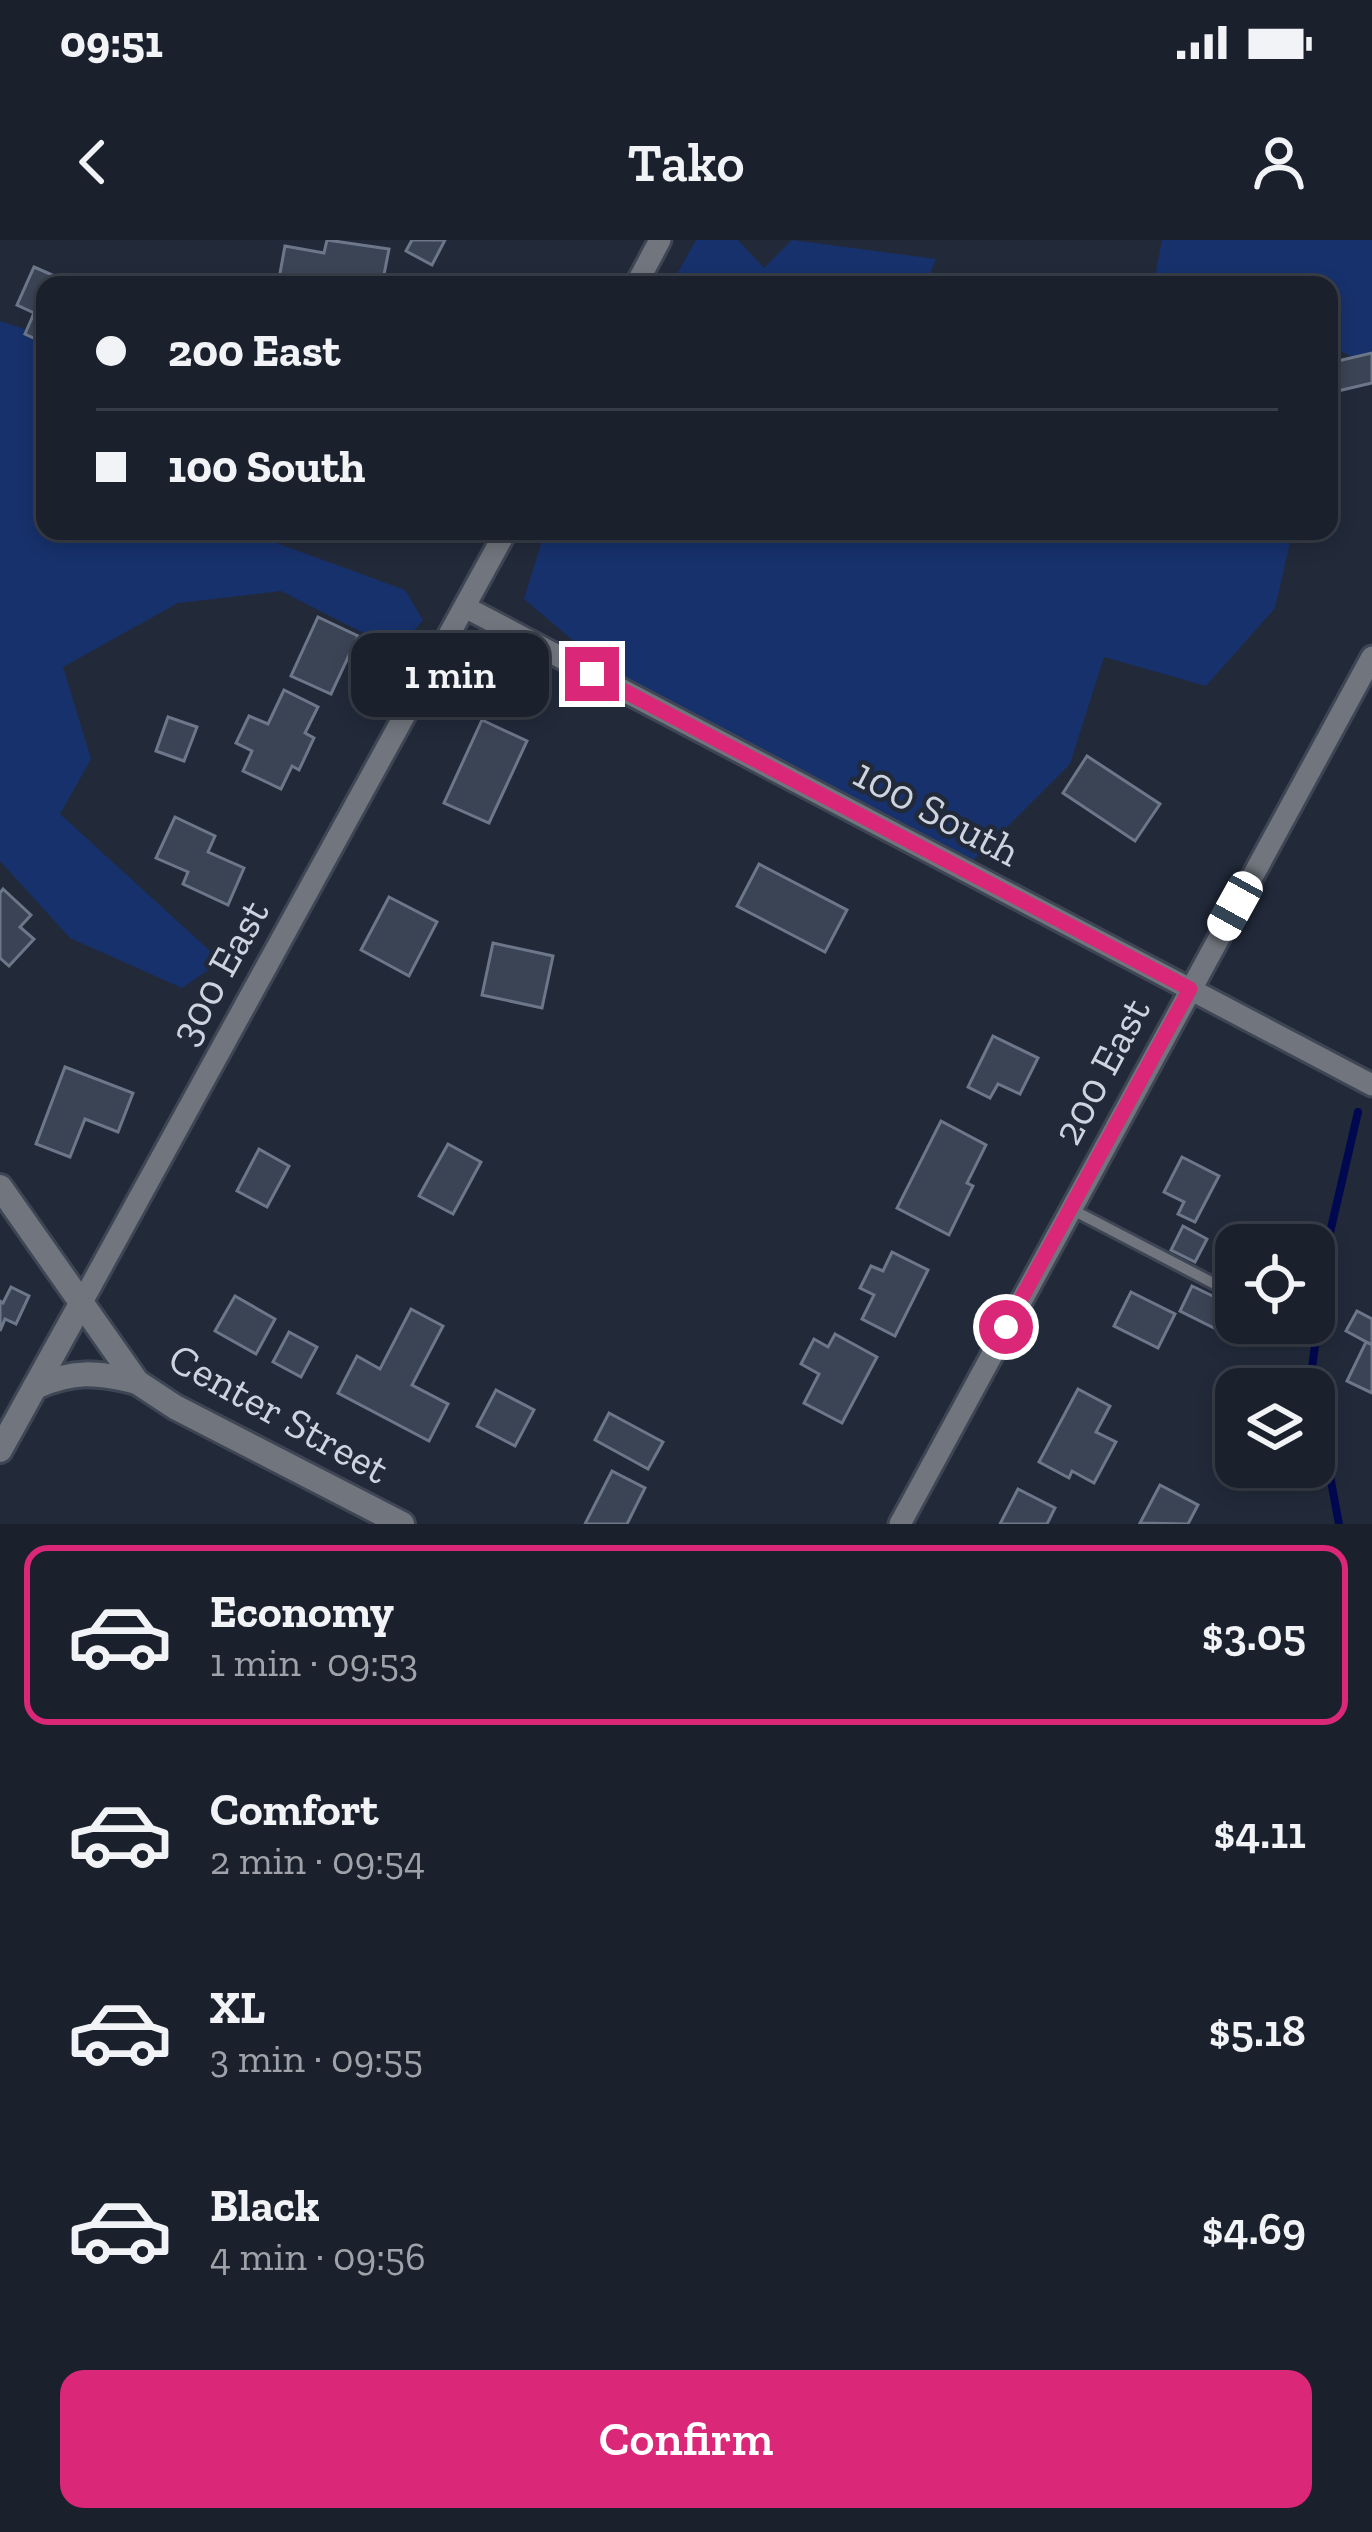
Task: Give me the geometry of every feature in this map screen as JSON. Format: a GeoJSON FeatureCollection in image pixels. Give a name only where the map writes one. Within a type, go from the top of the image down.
{"type":"FeatureCollection","features":[{"type":"Feature","properties":{"kind":"street"},"geometry":{"type":"LineString","coordinates":[[641,276],[660,240]]}},
{"type":"Feature","properties":{"kind":"street","name":"300 East"},"geometry":{"type":"LineString","coordinates":[[0,1450],[501,540]]}},
{"type":"Feature","properties":{"kind":"street","name":"100 South"},"geometry":{"type":"LineString","coordinates":[[466,607],[1372,1084]]}},
{"type":"Feature","properties":{"kind":"street","name":"200 East"},"geometry":{"type":"LineString","coordinates":[[900,1524],[1372,657]]}},
{"type":"Feature","properties":{"kind":"street","name":"Center Street"},"geometry":{"type":"LineString","coordinates":[[0,1187],[137,1382],[175,1408],[402,1524]]}},
{"type":"Feature","properties":{"kind":"street"},"geometry":{"type":"LineString","coordinates":[[34,1387],[64,1374],[137,1382]]}},
{"type":"Feature","properties":{"kind":"lane"},"geometry":{"type":"LineString","coordinates":[[1071,1209],[1215,1284]]}},
{"type":"Feature","properties":{"kind":"shaded area"},"geometry":{"type":"Polygon","coordinates":[[[696,240],[738,240],[764,268],[792,240],[936,259],[929,276],[676,276],[696,240]]]}},
{"type":"Feature","properties":{"kind":"shaded area"},"geometry":{"type":"Polygon","coordinates":[[[1162,240],[1372,240],[1372,367],[1338,350],[1338,276],[1155,276],[1162,240]]]}},
{"type":"Feature","properties":{"kind":"shaded area"},"geometry":{"type":"Polygon","coordinates":[[[0,321],[36,333],[36,540],[269,540],[405,590],[423,620],[397,650],[281,591],[178,603],[63,667],[91,759],[60,814],[221,961],[182,988],[70,938],[0,861],[0,321]]]}},
{"type":"Feature","properties":{"kind":"shaded area"},"geometry":{"type":"Polygon","coordinates":[[[542,540],[1291,540],[1275,608],[1206,686],[1104,657],[1070,764],[971,863],[620,680],[524,599],[542,540]]]}},
{"type":"Feature","properties":{"kind":"building"},"geometry":{"type":"Polygon","coordinates":[[[327,240],[389,249],[384,276],[279,276],[285,246],[324,253],[327,240]]]}},
{"type":"Feature","properties":{"kind":"building"},"geometry":{"type":"Polygon","coordinates":[[[412,240],[445,240],[432,265],[406,251],[412,240]]]}},
{"type":"Feature","properties":{"kind":"building"},"geometry":{"type":"Polygon","coordinates":[[[34,267],[55,276],[36,276],[36,339],[25,334],[34,313],[17,305],[34,267]]]}},
{"type":"Feature","properties":{"kind":"building"},"geometry":{"type":"Polygon","coordinates":[[[1372,353],[1372,383],[1338,391],[1338,361],[1372,353]]]}},
{"type":"Feature","properties":{"kind":"building"},"geometry":{"type":"Polygon","coordinates":[[[318,617],[358,636],[331,694],[291,676],[318,617]]]}},
{"type":"Feature","properties":{"kind":"building"},"geometry":{"type":"Polygon","coordinates":[[[284,690],[318,707],[305,733],[314,738],[299,770],[292,766],[281,789],[243,771],[252,751],[236,743],[249,716],[268,724],[284,690]]]}},
{"type":"Feature","properties":{"kind":"building"},"geometry":{"type":"Polygon","coordinates":[[[168,717],[197,727],[184,761],[156,751],[168,717]]]}},
{"type":"Feature","properties":{"kind":"building"},"geometry":{"type":"Polygon","coordinates":[[[482,720],[527,741],[489,823],[444,803],[482,720]]]}},
{"type":"Feature","properties":{"kind":"building"},"geometry":{"type":"Polygon","coordinates":[[[1087,756],[1160,804],[1135,841],[1063,793],[1087,756]]]}},
{"type":"Feature","properties":{"kind":"building"},"geometry":{"type":"Polygon","coordinates":[[[175,817],[215,836],[208,852],[244,868],[228,905],[183,884],[188,872],[156,858],[175,817]]]}},
{"type":"Feature","properties":{"kind":"building"},"geometry":{"type":"Polygon","coordinates":[[[759,864],[847,910],[825,952],[737,906],[759,864]]]}},
{"type":"Feature","properties":{"kind":"building"},"geometry":{"type":"Polygon","coordinates":[[[3,889],[31,915],[20,927],[34,939],[9,966],[0,958],[3,889]]]}},
{"type":"Feature","properties":{"kind":"building"},"geometry":{"type":"Polygon","coordinates":[[[389,897],[437,922],[409,976],[361,950],[389,897]]]}},
{"type":"Feature","properties":{"kind":"building"},"geometry":{"type":"Polygon","coordinates":[[[493,943],[553,956],[542,1008],[482,995],[493,943]]]}},
{"type":"Feature","properties":{"kind":"building"},"geometry":{"type":"Polygon","coordinates":[[[993,1036],[1038,1058],[1020,1094],[998,1084],[990,1098],[968,1087],[993,1036]]]}},
{"type":"Feature","properties":{"kind":"building"},"geometry":{"type":"Polygon","coordinates":[[[65,1067],[133,1093],[118,1132],[85,1119],[70,1157],[36,1144],[65,1067]]]}},
{"type":"Feature","properties":{"kind":"building"},"geometry":{"type":"Polygon","coordinates":[[[941,1121],[986,1145],[949,1235],[897,1208],[941,1121]]]}},
{"type":"Feature","properties":{"kind":"building"},"geometry":{"type":"Polygon","coordinates":[[[448,1144],[481,1162],[453,1214],[419,1196],[448,1144]]]}},
{"type":"Feature","properties":{"kind":"building"},"geometry":{"type":"Polygon","coordinates":[[[259,1149],[289,1166],[267,1207],[237,1191],[259,1149]]]}},
{"type":"Feature","properties":{"kind":"building"},"geometry":{"type":"Polygon","coordinates":[[[1182,1157],[1219,1176],[1195,1222],[1178,1214],[1184,1202],[1164,1192],[1182,1157]]]}},
{"type":"Feature","properties":{"kind":"building"},"geometry":{"type":"Polygon","coordinates":[[[1183,1226],[1207,1239],[1195,1262],[1171,1250],[1183,1226]]]}},
{"type":"Feature","properties":{"kind":"building"},"geometry":{"type":"Polygon","coordinates":[[[892,1252],[928,1270],[895,1336],[862,1319],[874,1295],[860,1288],[871,1266],[883,1271],[892,1252]]]}},
{"type":"Feature","properties":{"kind":"building"},"geometry":{"type":"Polygon","coordinates":[[[1192,1286],[1215,1297],[1215,1326],[1214,1328],[1180,1311],[1192,1286]]]}},
{"type":"Feature","properties":{"kind":"building"},"geometry":{"type":"Polygon","coordinates":[[[11,1287],[29,1296],[16,1324],[5,1319],[0,1331],[0,1301],[11,1287]]]}},
{"type":"Feature","properties":{"kind":"building"},"geometry":{"type":"Polygon","coordinates":[[[1131,1292],[1175,1314],[1158,1348],[1114,1326],[1131,1292]]]}},
{"type":"Feature","properties":{"kind":"building"},"geometry":{"type":"Polygon","coordinates":[[[235,1296],[275,1319],[256,1354],[215,1331],[235,1296]]]}},
{"type":"Feature","properties":{"kind":"building"},"geometry":{"type":"Polygon","coordinates":[[[411,1309],[443,1326],[412,1385],[448,1404],[429,1441],[338,1393],[357,1356],[380,1369],[411,1309]]]}},
{"type":"Feature","properties":{"kind":"building"},"geometry":{"type":"Polygon","coordinates":[[[1357,1311],[1372,1319],[1372,1345],[1346,1331],[1357,1311]]]}},
{"type":"Feature","properties":{"kind":"building"},"geometry":{"type":"Polygon","coordinates":[[[289,1332],[317,1347],[301,1377],[273,1362],[289,1332]]]}},
{"type":"Feature","properties":{"kind":"building"},"geometry":{"type":"Polygon","coordinates":[[[835,1334],[877,1357],[842,1423],[804,1403],[819,1374],[801,1364],[814,1339],[828,1347],[835,1334]]]}},
{"type":"Feature","properties":{"kind":"building"},"geometry":{"type":"Polygon","coordinates":[[[1366,1342],[1372,1345],[1372,1393],[1347,1381],[1366,1342]]]}},
{"type":"Feature","properties":{"kind":"building"},"geometry":{"type":"Polygon","coordinates":[[[1078,1389],[1110,1406],[1096,1432],[1116,1442],[1094,1483],[1072,1471],[1069,1478],[1039,1462],[1078,1389]]]}},
{"type":"Feature","properties":{"kind":"building"},"geometry":{"type":"Polygon","coordinates":[[[496,1390],[534,1410],[515,1446],[477,1426],[496,1390]]]}},
{"type":"Feature","properties":{"kind":"building"},"geometry":{"type":"Polygon","coordinates":[[[609,1413],[663,1442],[648,1469],[595,1440],[609,1413]]]}},
{"type":"Feature","properties":{"kind":"building"},"geometry":{"type":"Polygon","coordinates":[[[612,1471],[645,1488],[627,1524],[585,1524],[612,1471]]]}},
{"type":"Feature","properties":{"kind":"building"},"geometry":{"type":"Polygon","coordinates":[[[1160,1485],[1198,1505],[1188,1524],[1140,1523],[1160,1485]]]}},
{"type":"Feature","properties":{"kind":"building"},"geometry":{"type":"Polygon","coordinates":[[[1018,1489],[1055,1508],[1047,1524],[1000,1524],[1018,1489]]]}},
{"type":"Feature","properties":{"kind":"waterway"},"geometry":{"type":"LineString","coordinates":[[1312,1368],[1329,1237],[1358,1112]]}},
{"type":"Feature","properties":{"kind":"waterway"},"geometry":{"type":"LineString","coordinates":[[1332,1488],[1339,1524]]}},
{"type":"Feature","properties":{"kind":"route"},"geometry":{"type":"LineString","coordinates":[[592,674],[1190,989],[1006,1327]]}}]}
